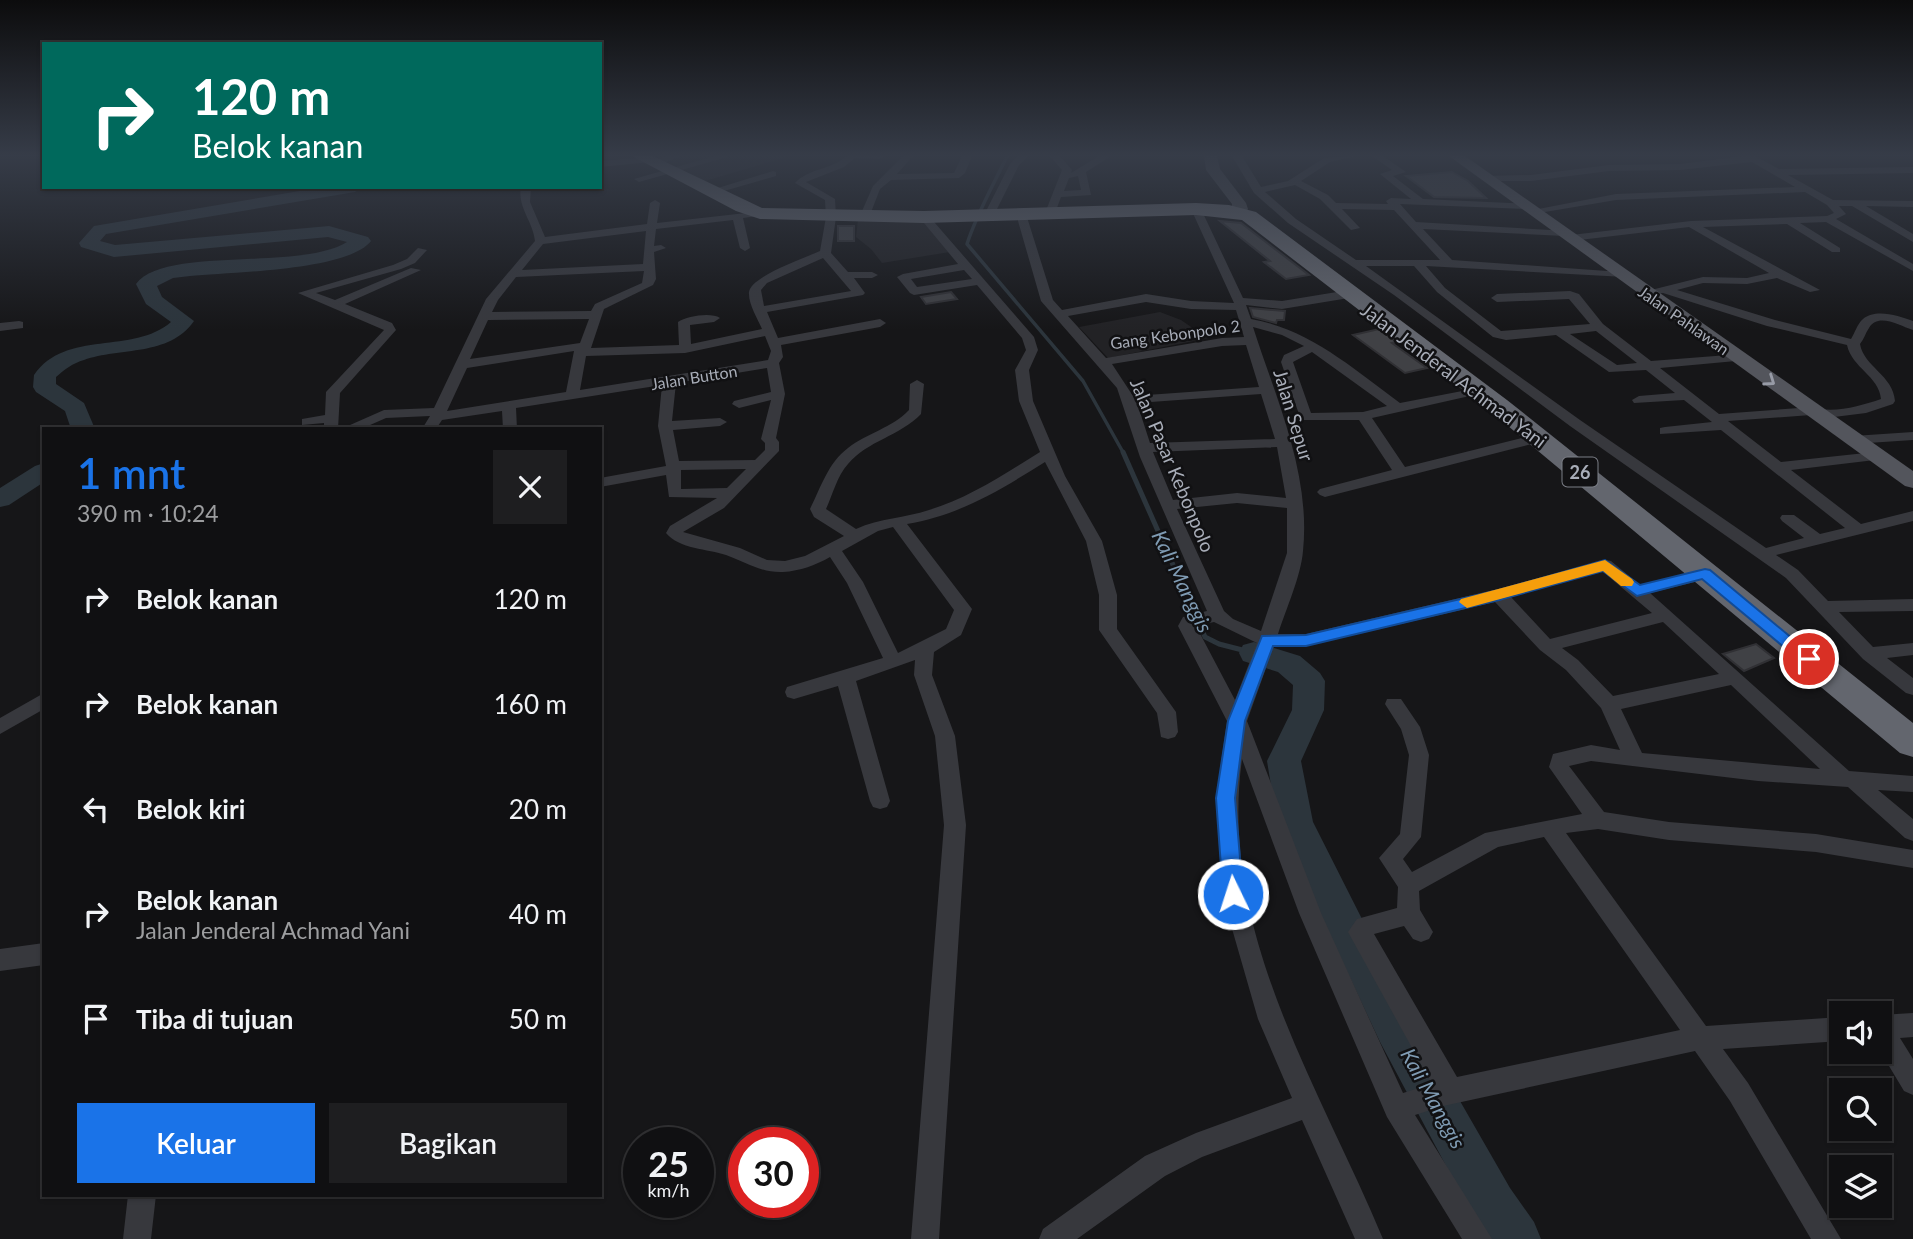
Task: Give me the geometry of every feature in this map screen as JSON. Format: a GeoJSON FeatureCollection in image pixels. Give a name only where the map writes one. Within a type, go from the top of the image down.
{"type":"FeatureCollection","features":[{"type":"Feature","properties":{"kind":"highway","name":"26"},"geometry":{"type":"LineString","coordinates":[[775,214],[864,218],[1026,214]]}},
{"type":"Feature","properties":{"kind":"highway","name":"Jalan Jenderal Achmad Yani"},"geometry":{"type":"LineString","coordinates":[[1242,214],[1257,222],[1478,390],[1913,743]]}},
{"type":"Feature","properties":{"kind":"main road","name":"Jalan Pahlawan"},"geometry":{"type":"LineString","coordinates":[[1537,214],[1621,275],[1656,292],[1736,357],[1913,481]]}},
{"type":"Feature","properties":{"kind":"street"},"geometry":{"type":"LineString","coordinates":[[436,419],[464,364],[492,299],[540,241],[541,228],[531,214]]}},
{"type":"Feature","properties":{"kind":"street"},"geometry":{"type":"LineString","coordinates":[[572,396],[582,348],[595,315],[603,304],[647,285],[650,279],[648,267],[654,249],[650,229],[653,214]]}},
{"type":"Feature","properties":{"kind":"street"},"geometry":{"type":"LineString","coordinates":[[540,241],[754,214]]}},
{"type":"Feature","properties":{"kind":"street"},"geometry":{"type":"LineString","coordinates":[[825,253],[831,214]]}},
{"type":"Feature","properties":{"kind":"street"},"geometry":{"type":"LineString","coordinates":[[864,218],[866,214]]}},
{"type":"Feature","properties":{"kind":"street","name":"Jalan Pasar Kebonpolo"},"geometry":{"type":"LineString","coordinates":[[1021,214],[1047,301],[1123,387],[1143,448],[1168,505],[1208,616],[1189,621],[1187,626],[1237,721]]}},
{"type":"Feature","properties":{"kind":"street","name":"Jalan Sepur"},"geometry":{"type":"LineString","coordinates":[[1198,214],[1239,304],[1294,482],[1295,553],[1264,651],[1237,721],[1226,798],[1233,894],[1270,1019],[1369,1239]]}},
{"type":"Feature","properties":{"kind":"street"},"geometry":{"type":"LineString","coordinates":[[1284,214],[1575,423],[1792,574],[1869,654],[1913,688]]}},
{"type":"Feature","properties":{"kind":"street"},"geometry":{"type":"LineString","coordinates":[[1341,214],[1355,228]]}},
{"type":"Feature","properties":{"kind":"street"},"geometry":{"type":"LineString","coordinates":[[1402,214],[1449,263]]}},
{"type":"Feature","properties":{"kind":"street"},"geometry":{"type":"LineString","coordinates":[[1413,225],[1567,236],[1691,225],[1828,219],[1840,214]]}},
{"type":"Feature","properties":{"kind":"street"},"geometry":{"type":"LineString","coordinates":[[1871,214],[1913,239]]}},
{"type":"Feature","properties":{"kind":"street"},"geometry":{"type":"LineString","coordinates":[[737,216],[745,248]]}},
{"type":"Feature","properties":{"kind":"street"},"geometry":{"type":"LineString","coordinates":[[924,218],[1028,337],[1032,350],[1021,370],[1025,391],[1047,454],[1094,541],[1108,595],[1108,630],[1166,712],[1168,732]]}},
{"type":"Feature","properties":{"kind":"street"},"geometry":{"type":"LineString","coordinates":[[1828,219],[1912,268]]}},
{"type":"Feature","properties":{"kind":"street"},"geometry":{"type":"LineString","coordinates":[[1788,220],[1836,250]]}},
{"type":"Feature","properties":{"kind":"street"},"geometry":{"type":"LineString","coordinates":[[1887,223],[1913,223]]}},
{"type":"Feature","properties":{"kind":"street"},"geometry":{"type":"LineString","coordinates":[[1691,225],[1777,274],[1814,290]]}},
{"type":"Feature","properties":{"kind":"street"},"geometry":{"type":"LineString","coordinates":[[307,422],[331,424],[333,392],[390,330],[388,326],[304,293],[397,267],[411,261],[422,250]]}},
{"type":"Feature","properties":{"kind":"street"},"geometry":{"type":"LineString","coordinates":[[760,310],[859,293],[825,253]]}},
{"type":"Feature","properties":{"kind":"street"},"geometry":{"type":"LineString","coordinates":[[825,253],[758,285],[755,295],[773,337],[777,357],[772,363],[778,379],[778,394],[774,423],[768,439],[773,447],[760,464],[712,510],[697,516],[674,533],[689,541],[737,553],[769,566],[791,565],[834,551],[855,536],[875,527],[934,514],[969,499],[996,486],[1047,454]]}},
{"type":"Feature","properties":{"kind":"street"},"geometry":{"type":"LineString","coordinates":[[1416,262],[1441,290],[1492,332],[1506,336],[1599,327]]}},
{"type":"Feature","properties":{"kind":"street"},"geometry":{"type":"LineString","coordinates":[[1353,263],[1449,263],[1621,275]]}},
{"type":"Feature","properties":{"kind":"street"},"geometry":{"type":"LineString","coordinates":[[967,266],[903,277],[914,291],[979,281]]}},
{"type":"Feature","properties":{"kind":"street"},"geometry":{"type":"LineString","coordinates":[[511,274],[648,267]]}},
{"type":"Feature","properties":{"kind":"street"},"geometry":{"type":"LineString","coordinates":[[335,304],[415,270]]}},
{"type":"Feature","properties":{"kind":"street"},"geometry":{"type":"LineString","coordinates":[[1656,292],[1703,280],[1747,281],[1777,274]]}},
{"type":"Feature","properties":{"kind":"street"},"geometry":{"type":"LineString","coordinates":[[845,275],[872,275]]}},
{"type":"Feature","properties":{"kind":"street"},"geometry":{"type":"LineString","coordinates":[[1656,292],[1853,343]]}},
{"type":"Feature","properties":{"kind":"street"},"geometry":{"type":"LineString","coordinates":[[1060,314],[1146,298],[1178,304],[1273,305],[1349,294]]}},
{"type":"Feature","properties":{"kind":"street"},"geometry":{"type":"LineString","coordinates":[[1497,298],[1570,295],[1575,298],[1599,327],[1857,529]]}},
{"type":"Feature","properties":{"kind":"street"},"geometry":{"type":"LineString","coordinates":[[485,316],[595,315]]}},
{"type":"Feature","properties":{"kind":"street"},"geometry":{"type":"LineString","coordinates":[[685,349],[684,323],[714,318]]}},
{"type":"Feature","properties":{"kind":"street"},"geometry":{"type":"LineString","coordinates":[[1853,343],[1859,338],[1862,326],[1872,318],[1893,318],[1913,326]]}},
{"type":"Feature","properties":{"kind":"street"},"geometry":{"type":"LineString","coordinates":[[1245,322],[1272,325],[1312,347],[1399,409]]}},
{"type":"Feature","properties":{"kind":"street"},"geometry":{"type":"LineString","coordinates":[[582,348],[586,353],[685,349],[880,323]]}},
{"type":"Feature","properties":{"kind":"street"},"geometry":{"type":"LineString","coordinates":[[0,327],[19,326]]}},
{"type":"Feature","properties":{"kind":"street"},"geometry":{"type":"LineString","coordinates":[[1558,331],[1614,369],[1736,357]]}},
{"type":"Feature","properties":{"kind":"street","name":"Gang Kebonpolo 2"},"geometry":{"type":"LineString","coordinates":[[1103,362],[1222,342],[1251,341]]}},
{"type":"Feature","properties":{"kind":"street"},"geometry":{"type":"LineString","coordinates":[[1665,431],[1721,422],[1866,409],[1888,401],[1888,395],[1873,370],[1857,354],[1853,343]]}},
{"type":"Feature","properties":{"kind":"street"},"geometry":{"type":"LineString","coordinates":[[1312,347],[1287,362],[1308,424],[1399,409],[1478,390]]}},
{"type":"Feature","properties":{"kind":"street"},"geometry":{"type":"LineString","coordinates":[[464,364],[582,348]]}},
{"type":"Feature","properties":{"kind":"street","name":"Jalan Button"},"geometry":{"type":"LineString","coordinates":[[353,427],[384,414],[436,419],[772,363]]}},
{"type":"Feature","properties":{"kind":"street"},"geometry":{"type":"LineString","coordinates":[[669,381],[665,426],[673,468],[674,494],[731,493]]}},
{"type":"Feature","properties":{"kind":"street"},"geometry":{"type":"LineString","coordinates":[[855,536],[820,514],[818,509],[842,460],[867,441],[908,419],[916,411],[917,384]]}},
{"type":"Feature","properties":{"kind":"street"},"geometry":{"type":"LineString","coordinates":[[1128,400],[1267,390]]}},
{"type":"Feature","properties":{"kind":"street"},"geometry":{"type":"LineString","coordinates":[[739,404],[778,394]]}},
{"type":"Feature","properties":{"kind":"street"},"geometry":{"type":"LineString","coordinates":[[1639,400],[1689,396]]}},
{"type":"Feature","properties":{"kind":"street"},"geometry":{"type":"LineString","coordinates":[[509,405],[510,427]]}},
{"type":"Feature","properties":{"kind":"street"},"geometry":{"type":"LineString","coordinates":[[1363,416],[1382,440],[1399,470]]}},
{"type":"Feature","properties":{"kind":"street"},"geometry":{"type":"LineString","coordinates":[[665,426],[720,422]]}},
{"type":"Feature","properties":{"kind":"street"},"geometry":{"type":"LineString","coordinates":[[1853,440],[1913,436]]}},
{"type":"Feature","properties":{"kind":"street"},"geometry":{"type":"LineString","coordinates":[[1325,492],[1399,470],[1424,468],[1538,438]]}},
{"type":"Feature","properties":{"kind":"street"},"geometry":{"type":"LineString","coordinates":[[1143,448],[1205,443],[1284,443]]}},
{"type":"Feature","properties":{"kind":"street"},"geometry":{"type":"LineString","coordinates":[[1776,467],[1875,456]]}},
{"type":"Feature","properties":{"kind":"street"},"geometry":{"type":"LineString","coordinates":[[602,483],[673,468],[760,464]]}},
{"type":"Feature","properties":{"kind":"street"},"geometry":{"type":"LineString","coordinates":[[1168,505],[1237,498],[1295,504]]}},
{"type":"Feature","properties":{"kind":"street"},"geometry":{"type":"LineString","coordinates":[[1772,551],[1913,516]]}},
{"type":"Feature","properties":{"kind":"street"},"geometry":{"type":"LineString","coordinates":[[1788,518],[1816,540]]}},
{"type":"Feature","properties":{"kind":"street"},"geometry":{"type":"LineString","coordinates":[[794,692],[925,647],[952,633],[961,621],[963,609],[898,523]]}},
{"type":"Feature","properties":{"kind":"street"},"geometry":{"type":"LineString","coordinates":[[834,551],[855,582],[897,658],[923,675]]}},
{"type":"Feature","properties":{"kind":"street"},"geometry":{"type":"LineString","coordinates":[[1208,616],[1245,632],[1264,651],[1499,595],[1605,565],[1666,615],[1848,779],[1913,832]]}},
{"type":"Feature","properties":{"kind":"street"},"geometry":{"type":"LineString","coordinates":[[1637,591],[1705,574]]}},
{"type":"Feature","properties":{"kind":"street"},"geometry":{"type":"LineString","coordinates":[[1499,595],[1546,646],[1572,665],[1609,704],[1635,760]]}},
{"type":"Feature","properties":{"kind":"street"},"geometry":{"type":"LineString","coordinates":[[1824,607],[1913,606]]}},
{"type":"Feature","properties":{"kind":"street"},"geometry":{"type":"LineString","coordinates":[[1546,646],[1666,615]]}},
{"type":"Feature","properties":{"kind":"street"},"geometry":{"type":"LineString","coordinates":[[925,647],[923,675],[945,736],[955,825],[925,1239]]}},
{"type":"Feature","properties":{"kind":"street"},"geometry":{"type":"LineString","coordinates":[[1869,654],[1913,649]]}},
{"type":"Feature","properties":{"kind":"street"},"geometry":{"type":"LineString","coordinates":[[845,676],[880,801]]}},
{"type":"Feature","properties":{"kind":"street"},"geometry":{"type":"LineString","coordinates":[[1609,704],[1734,678]]}},
{"type":"Feature","properties":{"kind":"street"},"geometry":{"type":"LineString","coordinates":[[0,727],[42,701]]}},
{"type":"Feature","properties":{"kind":"street"},"geometry":{"type":"LineString","coordinates":[[1394,704],[1410,727],[1419,755],[1410,837],[1390,858],[1409,885]]}},
{"type":"Feature","properties":{"kind":"street"},"geometry":{"type":"LineString","coordinates":[[1237,721],[1310,913],[1401,1106],[1478,1239]]}},
{"type":"Feature","properties":{"kind":"street"},"geometry":{"type":"LineString","coordinates":[[1598,820],[1559,767],[1560,760],[1591,753],[1635,760],[1913,784]]}},
{"type":"Feature","properties":{"kind":"street"},"geometry":{"type":"LineString","coordinates":[[1447,1092],[1360,932],[1365,926],[1415,924],[1405,900],[1409,885],[1493,839],[1598,820],[1669,831],[1816,843],[1913,859]]}},
{"type":"Feature","properties":{"kind":"street"},"geometry":{"type":"LineString","coordinates":[[1549,827],[1739,1092],[1827,1239]]}},
{"type":"Feature","properties":{"kind":"street"},"geometry":{"type":"LineString","coordinates":[[0,960],[42,954]]}},
{"type":"Feature","properties":{"kind":"street"},"geometry":{"type":"LineString","coordinates":[[1892,1027],[1913,1025]]}},
{"type":"Feature","properties":{"kind":"street"},"geometry":{"type":"LineString","coordinates":[[1401,1106],[1447,1092],[1701,1038],[1829,1030]]}},
{"type":"Feature","properties":{"kind":"street"},"geometry":{"type":"LineString","coordinates":[[1892,1048],[1913,1082]]}},
{"type":"Feature","properties":{"kind":"street"},"geometry":{"type":"LineString","coordinates":[[1053,1239],[1155,1166],[1196,1146],[1308,1105]]}},
{"type":"Feature","properties":{"kind":"street"},"geometry":{"type":"LineString","coordinates":[[137,1239],[142,1197]]}},
{"type":"Feature","properties":{"kind":"shaded area"},"geometry":{"type":"Polygon","coordinates":[[[922,218],[950,252],[882,263],[871,249],[856,237],[858,220],[922,218]]]}},
{"type":"Feature","properties":{"kind":"shaded area"},"geometry":{"type":"Polygon","coordinates":[[[1160,312],[1181,320],[1197,331],[1205,329],[1214,337],[1108,358],[1079,327],[1160,312]]]}},
{"type":"Feature","properties":{"kind":"building"},"geometry":{"type":"Polygon","coordinates":[[[1220,221],[1241,223],[1309,275],[1286,279],[1264,262],[1270,261],[1220,221]]]}},
{"type":"Feature","properties":{"kind":"building"},"geometry":{"type":"Polygon","coordinates":[[[838,226],[854,226],[854,241],[838,241],[838,226]]]}},
{"type":"Feature","properties":{"kind":"building"},"geometry":{"type":"Polygon","coordinates":[[[951,292],[957,299],[926,304],[921,297],[951,292]]]}},
{"type":"Feature","properties":{"kind":"building"},"geometry":{"type":"Polygon","coordinates":[[[1250,308],[1285,311],[1284,320],[1277,320],[1276,323],[1253,317],[1250,308]]]}},
{"type":"Feature","properties":{"kind":"building"},"geometry":{"type":"Polygon","coordinates":[[[1379,329],[1397,342],[1392,343],[1427,368],[1405,373],[1353,335],[1379,329]]]}},
{"type":"Feature","properties":{"kind":"building"},"geometry":{"type":"Polygon","coordinates":[[[1756,644],[1774,658],[1744,671],[1723,654],[1756,644]]]}},
{"type":"Feature","properties":{"kind":"waterway"},"geometry":{"type":"LineString","coordinates":[[82,427],[76,408],[44,387],[45,375],[77,355],[150,341],[174,330],[184,321],[153,300],[146,284],[161,276],[190,270],[328,256],[362,241],[329,231],[114,251],[88,243],[100,230],[196,214]]}},
{"type":"Feature","properties":{"kind":"waterway","name":"Kali Manggis"},"geometry":{"type":"LineString","coordinates":[[979,214],[967,244],[1083,381],[1123,453]]}},
{"type":"Feature","properties":{"kind":"waterway","name":"Kali Manggis"},"geometry":{"type":"LineString","coordinates":[[1123,453],[1205,637],[1219,644],[1254,653]]}},
{"type":"Feature","properties":{"kind":"waterway"},"geometry":{"type":"LineString","coordinates":[[0,499],[42,472]]}},
{"type":"Feature","properties":{"kind":"waterway","name":"Kali Manggis"},"geometry":{"type":"LineString","coordinates":[[1254,653],[1289,664],[1309,681],[1308,710],[1284,761],[1295,822],[1395,1028],[1493,1205],[1517,1239]]}},
{"type":"Feature","properties":{"kind":"slow traffic"},"geometry":{"type":"LineString","coordinates":[[1467,602],[1605,565],[1626,582]]}},
{"type":"Feature","properties":{"kind":"route"},"geometry":{"type":"LineString","coordinates":[[1233,894],[1226,798],[1237,721],[1267,640],[1306,640],[1499,595],[1605,565],[1637,591],[1705,574],[1809,659]]}}]}
